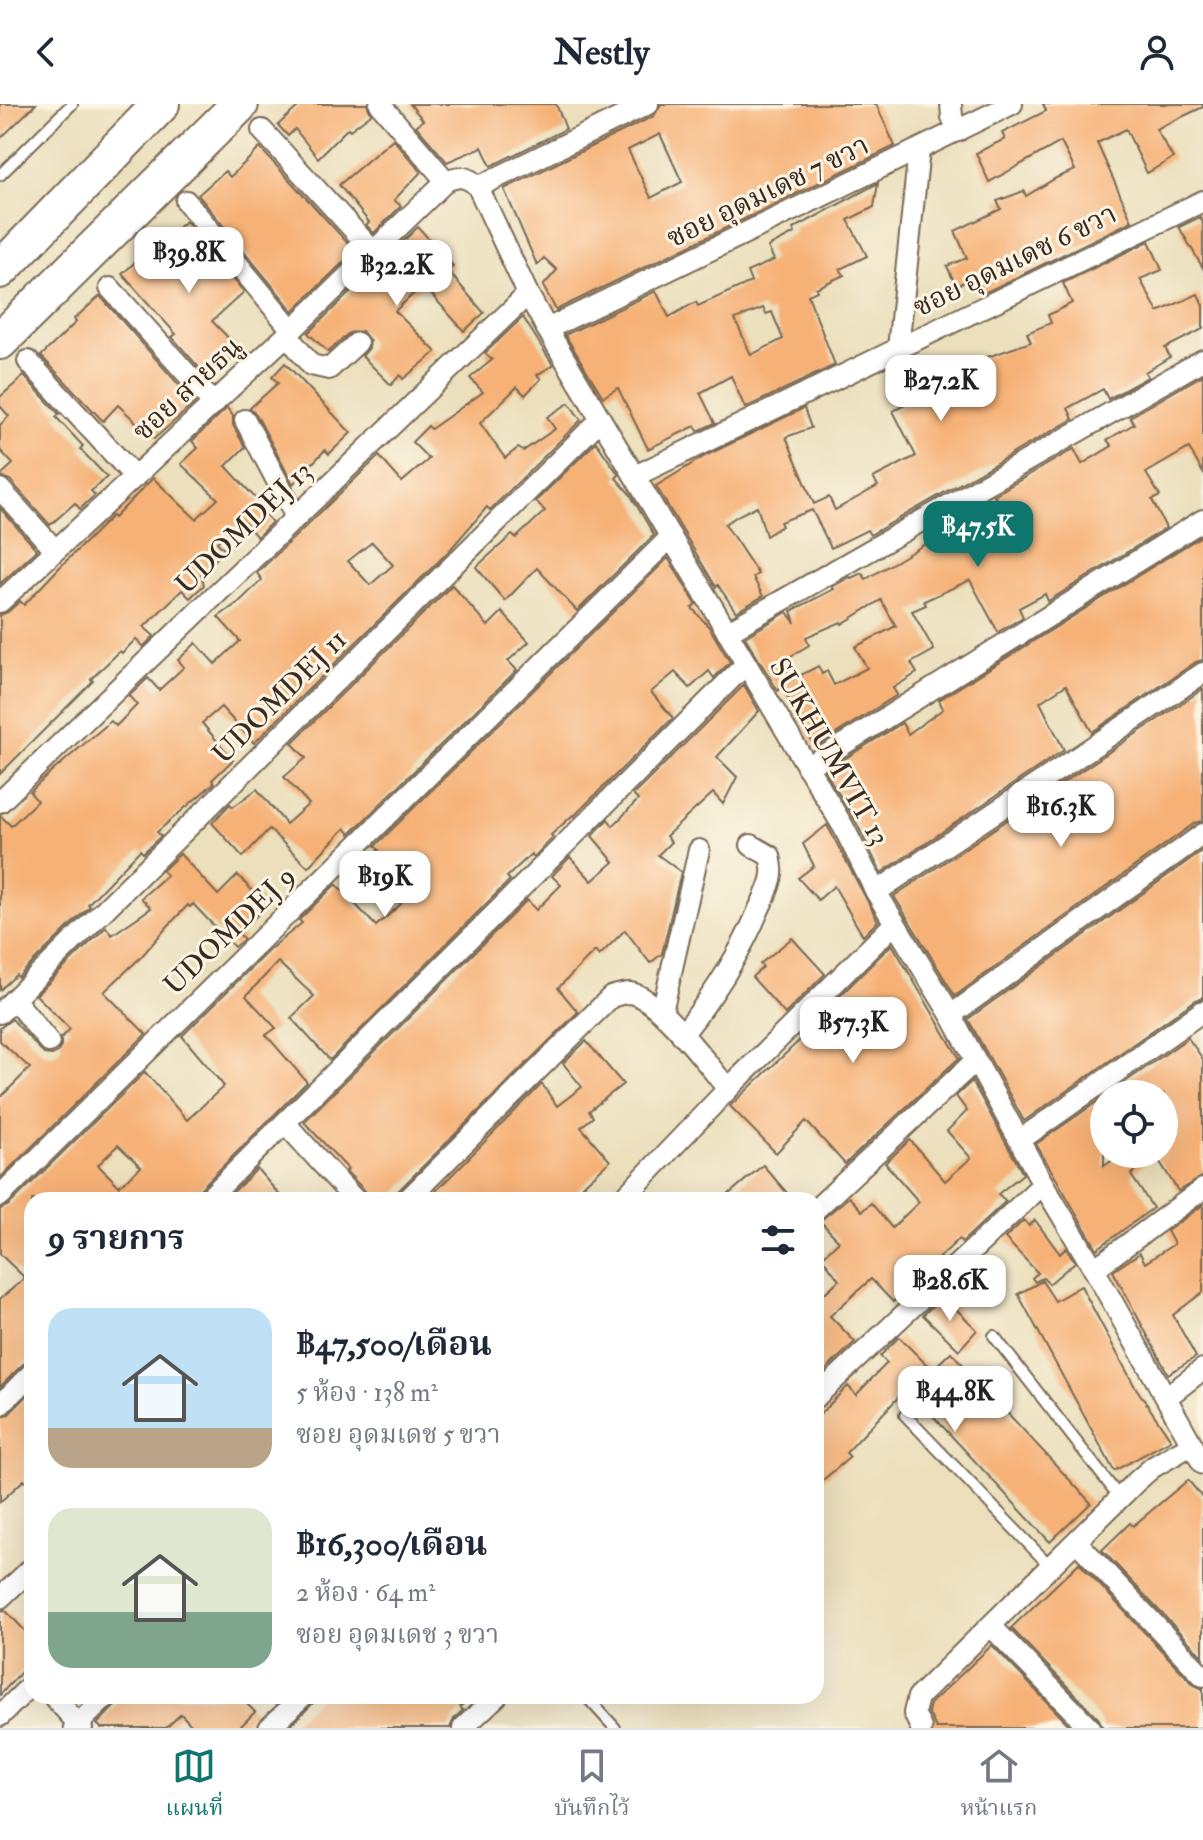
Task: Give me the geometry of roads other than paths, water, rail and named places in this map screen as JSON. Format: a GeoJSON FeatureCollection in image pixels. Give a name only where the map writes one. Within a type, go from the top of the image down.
{"type":"FeatureCollection","features":[{"type":"Feature","properties":{"kind":"highway"},"geometry":{"type":"LineString","coordinates":[[0,270],[161,104]]}},
{"type":"Feature","properties":{"kind":"highway"},"geometry":{"type":"LineString","coordinates":[[14,351],[251,117]]}},
{"type":"Feature","properties":{"kind":"street"},"geometry":{"type":"LineString","coordinates":[[380,104],[446,181],[457,176],[465,177],[478,187],[641,106]]}},
{"type":"Feature","properties":{"kind":"street"},"geometry":{"type":"LineString","coordinates":[[951,104],[958,131]]}},
{"type":"Feature","properties":{"kind":"street","name":"ซอย อุดมเดช 7 ขวา"},"geometry":{"type":"LineString","coordinates":[[547,329],[1012,104]]}},
{"type":"Feature","properties":{"kind":"street"},"geometry":{"type":"LineString","coordinates":[[251,117],[373,251]]}},
{"type":"Feature","properties":{"kind":"street"},"geometry":{"type":"LineString","coordinates":[[898,348],[919,150]]}},
{"type":"Feature","properties":{"kind":"street","name":"ซอย สายธนู"},"geometry":{"type":"LineString","coordinates":[[0,602],[290,333],[446,181]]}},
{"type":"Feature","properties":{"kind":"street","name":"SUKHUMVIT 13"},"geometry":{"type":"LineString","coordinates":[[478,187],[547,329],[844,828],[876,892],[951,1015],[1043,1184],[1203,1464]]}},
{"type":"Feature","properties":{"kind":"street"},"geometry":{"type":"LineString","coordinates":[[186,201],[290,333],[311,365],[329,369],[357,343]]}},
{"type":"Feature","properties":{"kind":"street","name":"ซอย อุดมเดช 6 ขวา"},"geometry":{"type":"LineString","coordinates":[[635,476],[1203,201]]}},
{"type":"Feature","properties":{"kind":"street"},"geometry":{"type":"LineString","coordinates":[[110,288],[214,404]]}},
{"type":"Feature","properties":{"kind":"street","name":"UDOMDEJ 13"},"geometry":{"type":"LineString","coordinates":[[0,802],[528,294]]}},
{"type":"Feature","properties":{"kind":"street"},"geometry":{"type":"LineString","coordinates":[[14,351],[135,477]]}},
{"type":"Feature","properties":{"kind":"street"},"geometry":{"type":"LineString","coordinates":[[727,632],[1203,360]]}},
{"type":"Feature","properties":{"kind":"street"},"geometry":{"type":"LineString","coordinates":[[245,420],[296,517]]}},
{"type":"Feature","properties":{"kind":"street","name":"UDOMDEJ 11"},"geometry":{"type":"LineString","coordinates":[[7,1006],[600,420]]}},
{"type":"Feature","properties":{"kind":"street"},"geometry":{"type":"LineString","coordinates":[[0,489],[55,550]]}},
{"type":"Feature","properties":{"kind":"street"},"geometry":{"type":"LineString","coordinates":[[807,767],[1203,520]]}},
{"type":"Feature","properties":{"kind":"street","name":"UDOMDEJ 9"},"geometry":{"type":"LineString","coordinates":[[0,1196],[671,537]]}},
{"type":"Feature","properties":{"kind":"street"},"geometry":{"type":"LineString","coordinates":[[215,1192],[746,664]]}},
{"type":"Feature","properties":{"kind":"street"},"geometry":{"type":"LineString","coordinates":[[876,892],[1203,673]]}},
{"type":"Feature","properties":{"kind":"street"},"geometry":{"type":"LineString","coordinates":[[951,1015],[1203,834]]}},
{"type":"Feature","properties":{"kind":"street"},"geometry":{"type":"LineString","coordinates":[[682,1035],[708,1003],[728,971],[766,893],[773,873],[770,856],[751,845]]}},
{"type":"Feature","properties":{"kind":"street"},"geometry":{"type":"LineString","coordinates":[[662,1012],[699,850]]}},
{"type":"Feature","properties":{"kind":"street"},"geometry":{"type":"LineString","coordinates":[[630,1192],[895,923]]}},
{"type":"Feature","properties":{"kind":"street"},"geometry":{"type":"LineString","coordinates":[[415,1192],[611,997],[628,993],[639,996],[662,1012],[728,1089]]}},
{"type":"Feature","properties":{"kind":"street"},"geometry":{"type":"LineString","coordinates":[[7,1006],[49,1042]]}},
{"type":"Feature","properties":{"kind":"street"},"geometry":{"type":"LineString","coordinates":[[1020,1140],[1203,1011]]}},
{"type":"Feature","properties":{"kind":"street"},"geometry":{"type":"LineString","coordinates":[[824,1202],[975,1061]]}},
{"type":"Feature","properties":{"kind":"street"},"geometry":{"type":"LineString","coordinates":[[285,1123],[348,1192]]}},
{"type":"Feature","properties":{"kind":"street"},"geometry":{"type":"LineString","coordinates":[[824,1389],[1043,1184]]}},
{"type":"Feature","properties":{"kind":"street"},"geometry":{"type":"LineString","coordinates":[[1094,1269],[1203,1189]]}},
{"type":"Feature","properties":{"kind":"street"},"geometry":{"type":"LineString","coordinates":[[1167,1397],[1203,1369]]}},
{"type":"Feature","properties":{"kind":"street"},"geometry":{"type":"LineString","coordinates":[[0,1405],[24,1381]]}},
{"type":"Feature","properties":{"kind":"street"},"geometry":{"type":"LineString","coordinates":[[921,1728],[914,1713],[918,1697],[1153,1467],[1191,1445]]}},
{"type":"Feature","properties":{"kind":"street"},"geometry":{"type":"LineString","coordinates":[[1077,1542],[1203,1676]]}},
{"type":"Feature","properties":{"kind":"street"},"geometry":{"type":"LineString","coordinates":[[0,1598],[24,1576]]}},
{"type":"Feature","properties":{"kind":"street"},"geometry":{"type":"LineString","coordinates":[[991,1626],[1090,1728]]}},
{"type":"Feature","properties":{"kind":"street"},"geometry":{"type":"LineString","coordinates":[[0,1716],[24,1692]]}},
{"type":"Feature","properties":{"kind":"street"},"geometry":{"type":"LineString","coordinates":[[59,1704],[78,1727],[100,1704]]}},
{"type":"Feature","properties":{"kind":"street"},"geometry":{"type":"LineString","coordinates":[[269,1728],[294,1704]]}},
{"type":"Feature","properties":{"kind":"street"},"geometry":{"type":"LineString","coordinates":[[463,1728],[488,1704]]}},
{"type":"Feature","properties":{"kind":"lane"},"geometry":{"type":"LineString","coordinates":[[0,175],[72,104]]}},
{"type":"Feature","properties":{"kind":"lane"},"geometry":{"type":"LineString","coordinates":[[994,1336],[1120,1498]]}},
{"type":"Feature","properties":{"kind":"lane"},"geometry":{"type":"LineString","coordinates":[[905,1415],[1051,1567]]}},
{"type":"Feature","properties":{"kind":"lane"},"geometry":{"type":"LineString","coordinates":[[593,1704],[615,1728]]}}]}
